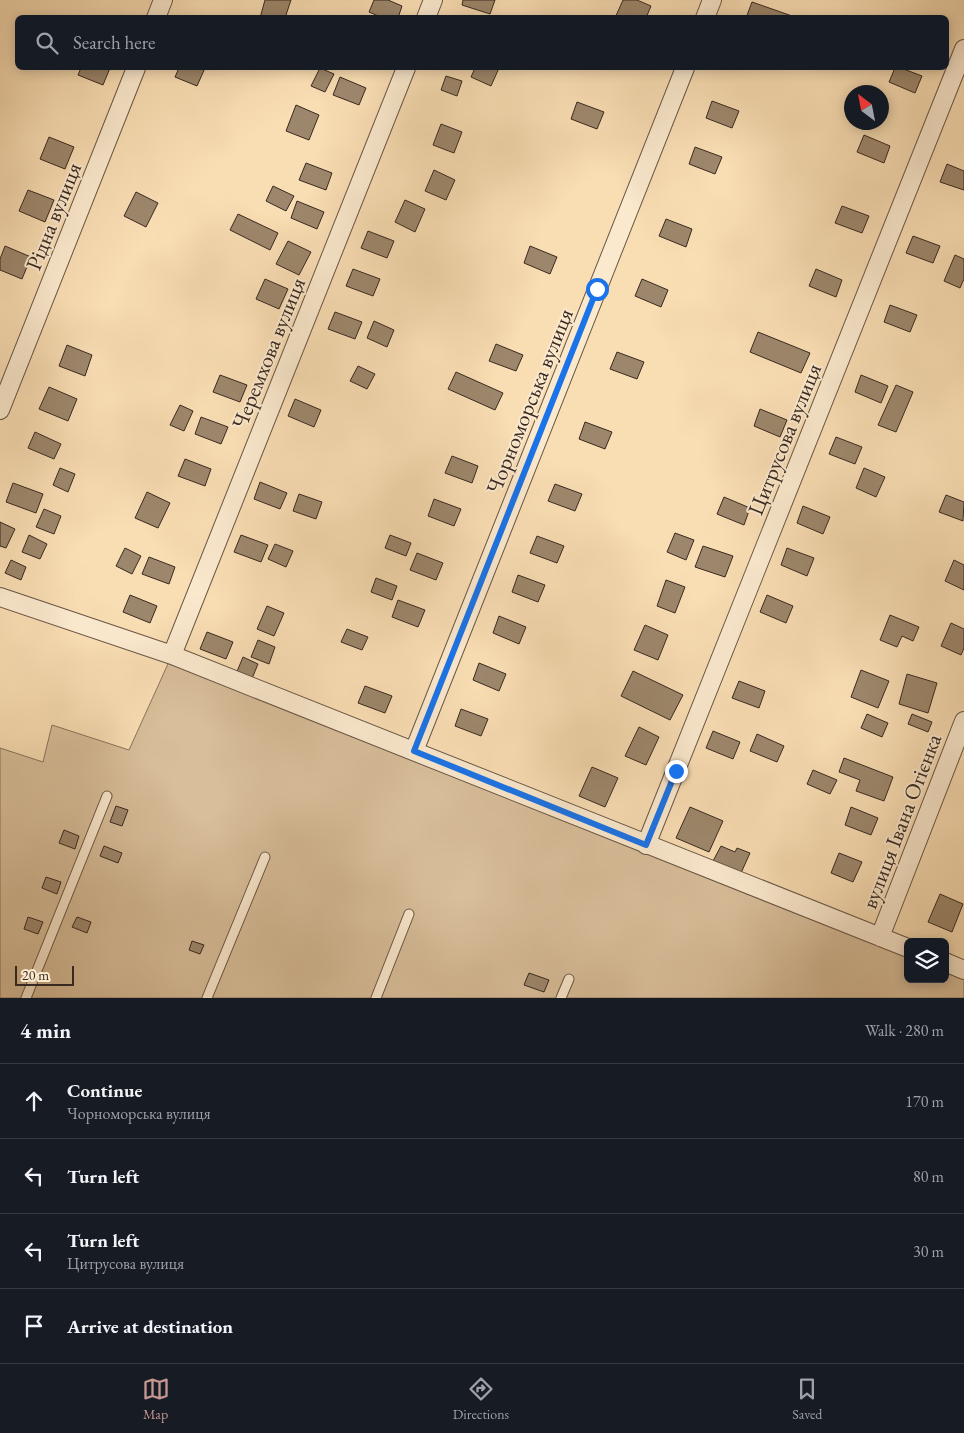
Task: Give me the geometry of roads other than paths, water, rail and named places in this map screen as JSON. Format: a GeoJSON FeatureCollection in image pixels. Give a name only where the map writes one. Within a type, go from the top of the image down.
{"type":"FeatureCollection","features":[{"type":"Feature","properties":{"kind":"street"},"geometry":{"type":"LineString","coordinates":[[157,15],[163,0]]}},
{"type":"Feature","properties":{"kind":"street"},"geometry":{"type":"LineString","coordinates":[[427,15],[433,0]]}},
{"type":"Feature","properties":{"kind":"street"},"geometry":{"type":"LineString","coordinates":[[706,15],[712,0]]}},
{"type":"Feature","properties":{"kind":"street","name":"Цитрусова вулиця"},"geometry":{"type":"LineString","coordinates":[[646,845],[964,49]]}},
{"type":"Feature","properties":{"kind":"street","name":"Рідна вулиця"},"geometry":{"type":"LineString","coordinates":[[0,410],[135,70]]}},
{"type":"Feature","properties":{"kind":"street","name":"Черемхова вулиця"},"geometry":{"type":"LineString","coordinates":[[172,655],[405,70]]}},
{"type":"Feature","properties":{"kind":"street","name":"Чорноморська вулиця"},"geometry":{"type":"LineString","coordinates":[[414,751],[684,70]]}},
{"type":"Feature","properties":{"kind":"street"},"geometry":{"type":"LineString","coordinates":[[0,598],[172,655],[904,946]]}},
{"type":"Feature","properties":{"kind":"street","name":"вулиця Івана Огієнка"},"geometry":{"type":"LineString","coordinates":[[880,937],[964,721]]}},
{"type":"Feature","properties":{"kind":"street"},"geometry":{"type":"LineString","coordinates":[[949,964],[964,970]]}},
{"type":"Feature","properties":{"kind":"lane"},"geometry":{"type":"LineString","coordinates":[[26,998],[107,796]]}},
{"type":"Feature","properties":{"kind":"lane"},"geometry":{"type":"LineString","coordinates":[[207,998],[265,857]]}},
{"type":"Feature","properties":{"kind":"lane"},"geometry":{"type":"LineString","coordinates":[[376,998],[409,914]]}},
{"type":"Feature","properties":{"kind":"lane"},"geometry":{"type":"LineString","coordinates":[[561,998],[569,979]]}}]}
